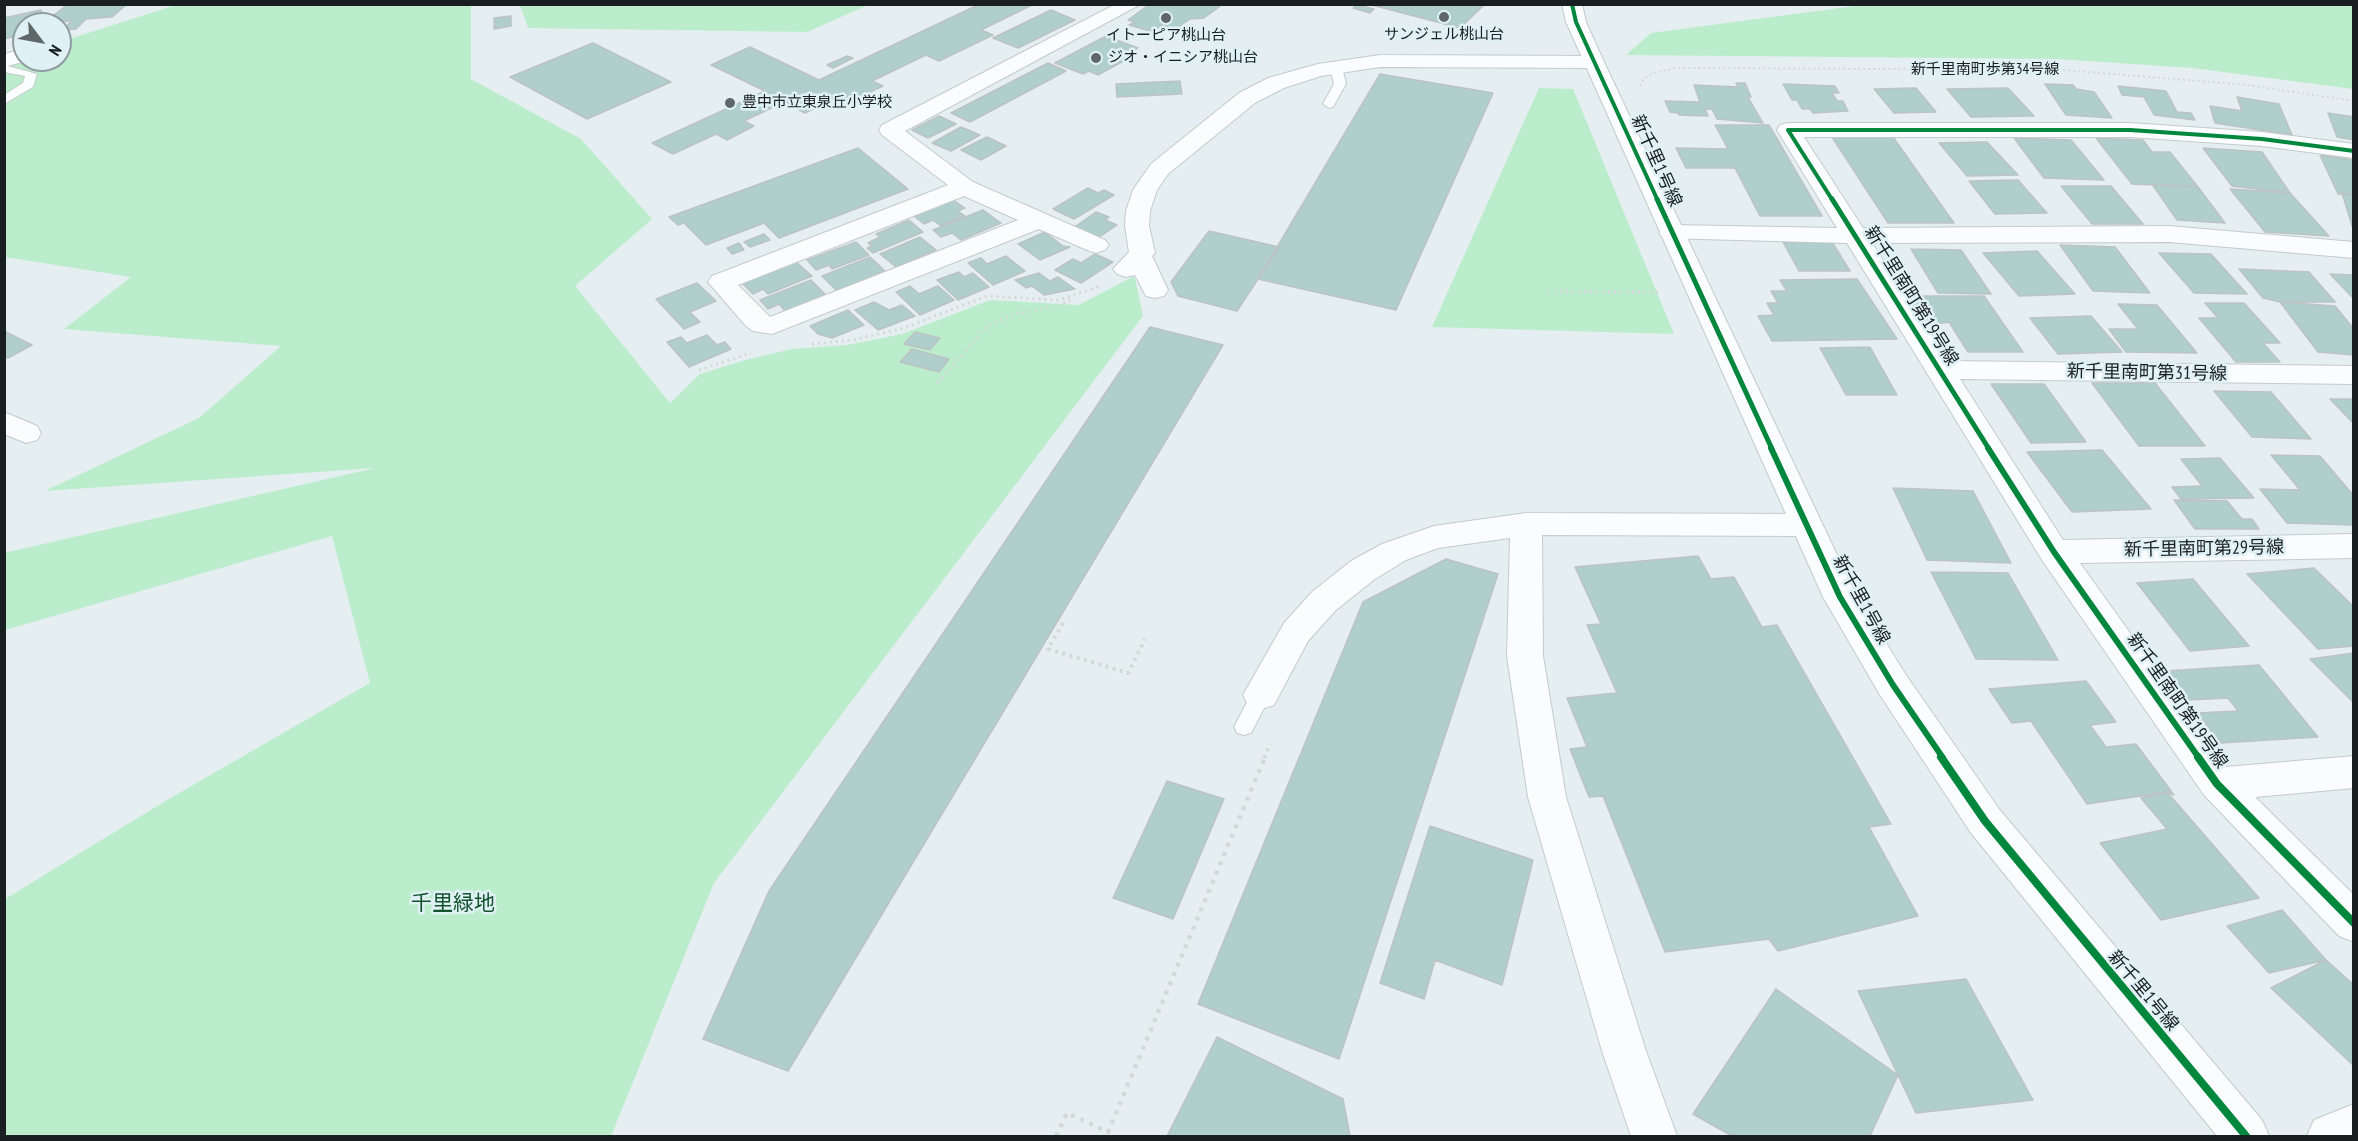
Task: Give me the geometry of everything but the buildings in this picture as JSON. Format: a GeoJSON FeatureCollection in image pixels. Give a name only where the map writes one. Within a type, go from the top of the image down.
{"type":"FeatureCollection","features":[{"type":"Feature","properties":{"kind":"street"},"geometry":{"type":"LineString","coordinates":[[1096,245],[965,187],[890,130],[1132,4]]}},
{"type":"Feature","properties":{"kind":"street","name":"新千里1号線"},"geometry":{"type":"LineString","coordinates":[[1572,4],[1576,22],[1594,62],[1840,597],[1893,685],[1985,821],[2246,1137]]}},
{"type":"Feature","properties":{"kind":"street"},"geometry":{"type":"LineString","coordinates":[[1155,290],[1130,262],[1138,211],[1145,190],[1159,169],[1253,94],[1288,78],[1336,67],[1396,61],[1594,62]]}},
{"type":"Feature","properties":{"kind":"street","name":"新千里南町第19号線"},"geometry":{"type":"LineString","coordinates":[[2354,151],[2218,135],[2130,130],[1788,130],[2054,552],[2217,784],[2354,923]]}},
{"type":"Feature","properties":{"kind":"street"},"geometry":{"type":"LineString","coordinates":[[965,187],[721,282],[763,326],[768,340],[790,321],[1039,220]]}},
{"type":"Feature","properties":{"kind":"street"},"geometry":{"type":"LineString","coordinates":[[1672,233],[1856,236],[2169,234],[2354,250]]}},
{"type":"Feature","properties":{"kind":"street","name":"新千里南町第31号線"},"geometry":{"type":"LineString","coordinates":[[1940,370],[2354,375]]}},
{"type":"Feature","properties":{"kind":"street"},"geometry":{"type":"LineString","coordinates":[[1526,524],[1525,656],[1547,796],[1624,1051],[1654,1137]]}},
{"type":"Feature","properties":{"kind":"street"},"geometry":{"type":"LineString","coordinates":[[1261,695],[1305,620],[1324,601],[1364,570],[1394,552],[1434,537],[1526,524],[1805,525]]}},
{"type":"Feature","properties":{"kind":"street","name":"新千里南町第29号線"},"geometry":{"type":"LineString","coordinates":[[2054,552],[2354,546]]}},
{"type":"Feature","properties":{"kind":"street"},"geometry":{"type":"LineString","coordinates":[[2217,784],[2354,772]]}},
{"type":"Feature","properties":{"kind":"street"},"geometry":{"type":"LineString","coordinates":[[2330,1137],[2354,1127]]}},
{"type":"Feature","properties":{"kind":"lane"},"geometry":{"type":"LineString","coordinates":[[1329,104],[1340,84],[1336,67]]}},
{"type":"Feature","properties":{"kind":"lane"},"geometry":{"type":"LineString","coordinates":[[4,68],[31,74],[29,85],[4,101]]}},
{"type":"Feature","properties":{"kind":"lane"},"geometry":{"type":"LineString","coordinates":[[1244,728],[1261,695]]}},
{"type":"Feature","properties":{"kind":"path"},"geometry":{"type":"LineString","coordinates":[[937,383],[986,327],[1014,314],[1058,306],[1081,295],[1130,262]]}},
{"type":"Feature","properties":{"kind":"path"},"geometry":{"type":"LineString","coordinates":[[1548,291],[1699,293]]}},
{"type":"Feature","properties":{"kind":"path"},"geometry":{"type":"LineString","coordinates":[[804,344],[831,343],[901,330],[987,296],[1059,300],[1081,295]]}},
{"type":"Feature","properties":{"kind":"path"},"geometry":{"type":"LineString","coordinates":[[699,370],[768,340]]}},
{"type":"Feature","properties":{"kind":"path"},"geometry":{"type":"LineString","coordinates":[[1063,623],[1048,649],[1128,673],[1145,639]]}},
{"type":"Feature","properties":{"kind":"path"},"geometry":{"type":"LineString","coordinates":[[1056,1137],[1067,1113],[1108,1132],[1276,734]]}},
{"type":"Feature","properties":{"kind":"green space"},"geometry":{"type":"Polygon","coordinates":[[[520,4],[868,5],[807,32],[528,28],[520,4]]]}},
{"type":"Feature","properties":{"kind":"green space"},"geometry":{"type":"Polygon","coordinates":[[[1870,4],[2353,5],[2353,89],[2193,68],[2057,59],[1626,55],[1651,33],[1870,4]]]}},
{"type":"Feature","properties":{"kind":"green space","name":"千里緑地"},"geometry":{"type":"Polygon","coordinates":[[[176,5],[471,5],[471,79],[581,139],[652,219],[575,286],[670,403],[700,374],[745,360],[792,349],[847,345],[902,334],[990,300],[1079,305],[1132,277],[1135,278],[1143,316],[714,883],[611,1136],[5,1136],[5,899],[167,800],[370,683],[332,536],[5,630],[4,553],[375,468],[45,491],[199,418],[281,346],[64,329],[131,277],[5,257],[5,59],[12,59],[12,72],[72,72],[72,38],[176,5]]]}},
{"type":"Feature","properties":{"kind":"green space"},"geometry":{"type":"Polygon","coordinates":[[[1539,88],[1573,89],[1674,334],[1432,327],[1539,88]]]}},
{"type":"Feature","properties":{"kind":"cycle path"},"geometry":{"type":"LineString","coordinates":[[1572,4],[1576,22],[1594,62],[1840,597],[1893,685],[1985,821],[2246,1136]]}},
{"type":"Feature","properties":{"kind":"cycle path"},"geometry":{"type":"LineString","coordinates":[[2354,151],[2262,139],[2130,130],[1788,130],[2054,552],[2217,784],[2354,923]]}},
{"type":"Feature","properties":{"kind":"place","name":"サンジェル桃山台"},"geometry":{"type":"Point","coordinates":[1444,17]}},
{"type":"Feature","properties":{"kind":"place","name":"イトーピア桃山台"},"geometry":{"type":"Point","coordinates":[1166,18]}},
{"type":"Feature","properties":{"kind":"place","name":"ジオ・イニシア桃山台"},"geometry":{"type":"Point","coordinates":[1096,58]}},
{"type":"Feature","properties":{"kind":"place","name":"豊中市立東泉丘小学校"},"geometry":{"type":"Point","coordinates":[730,103]}}]}
